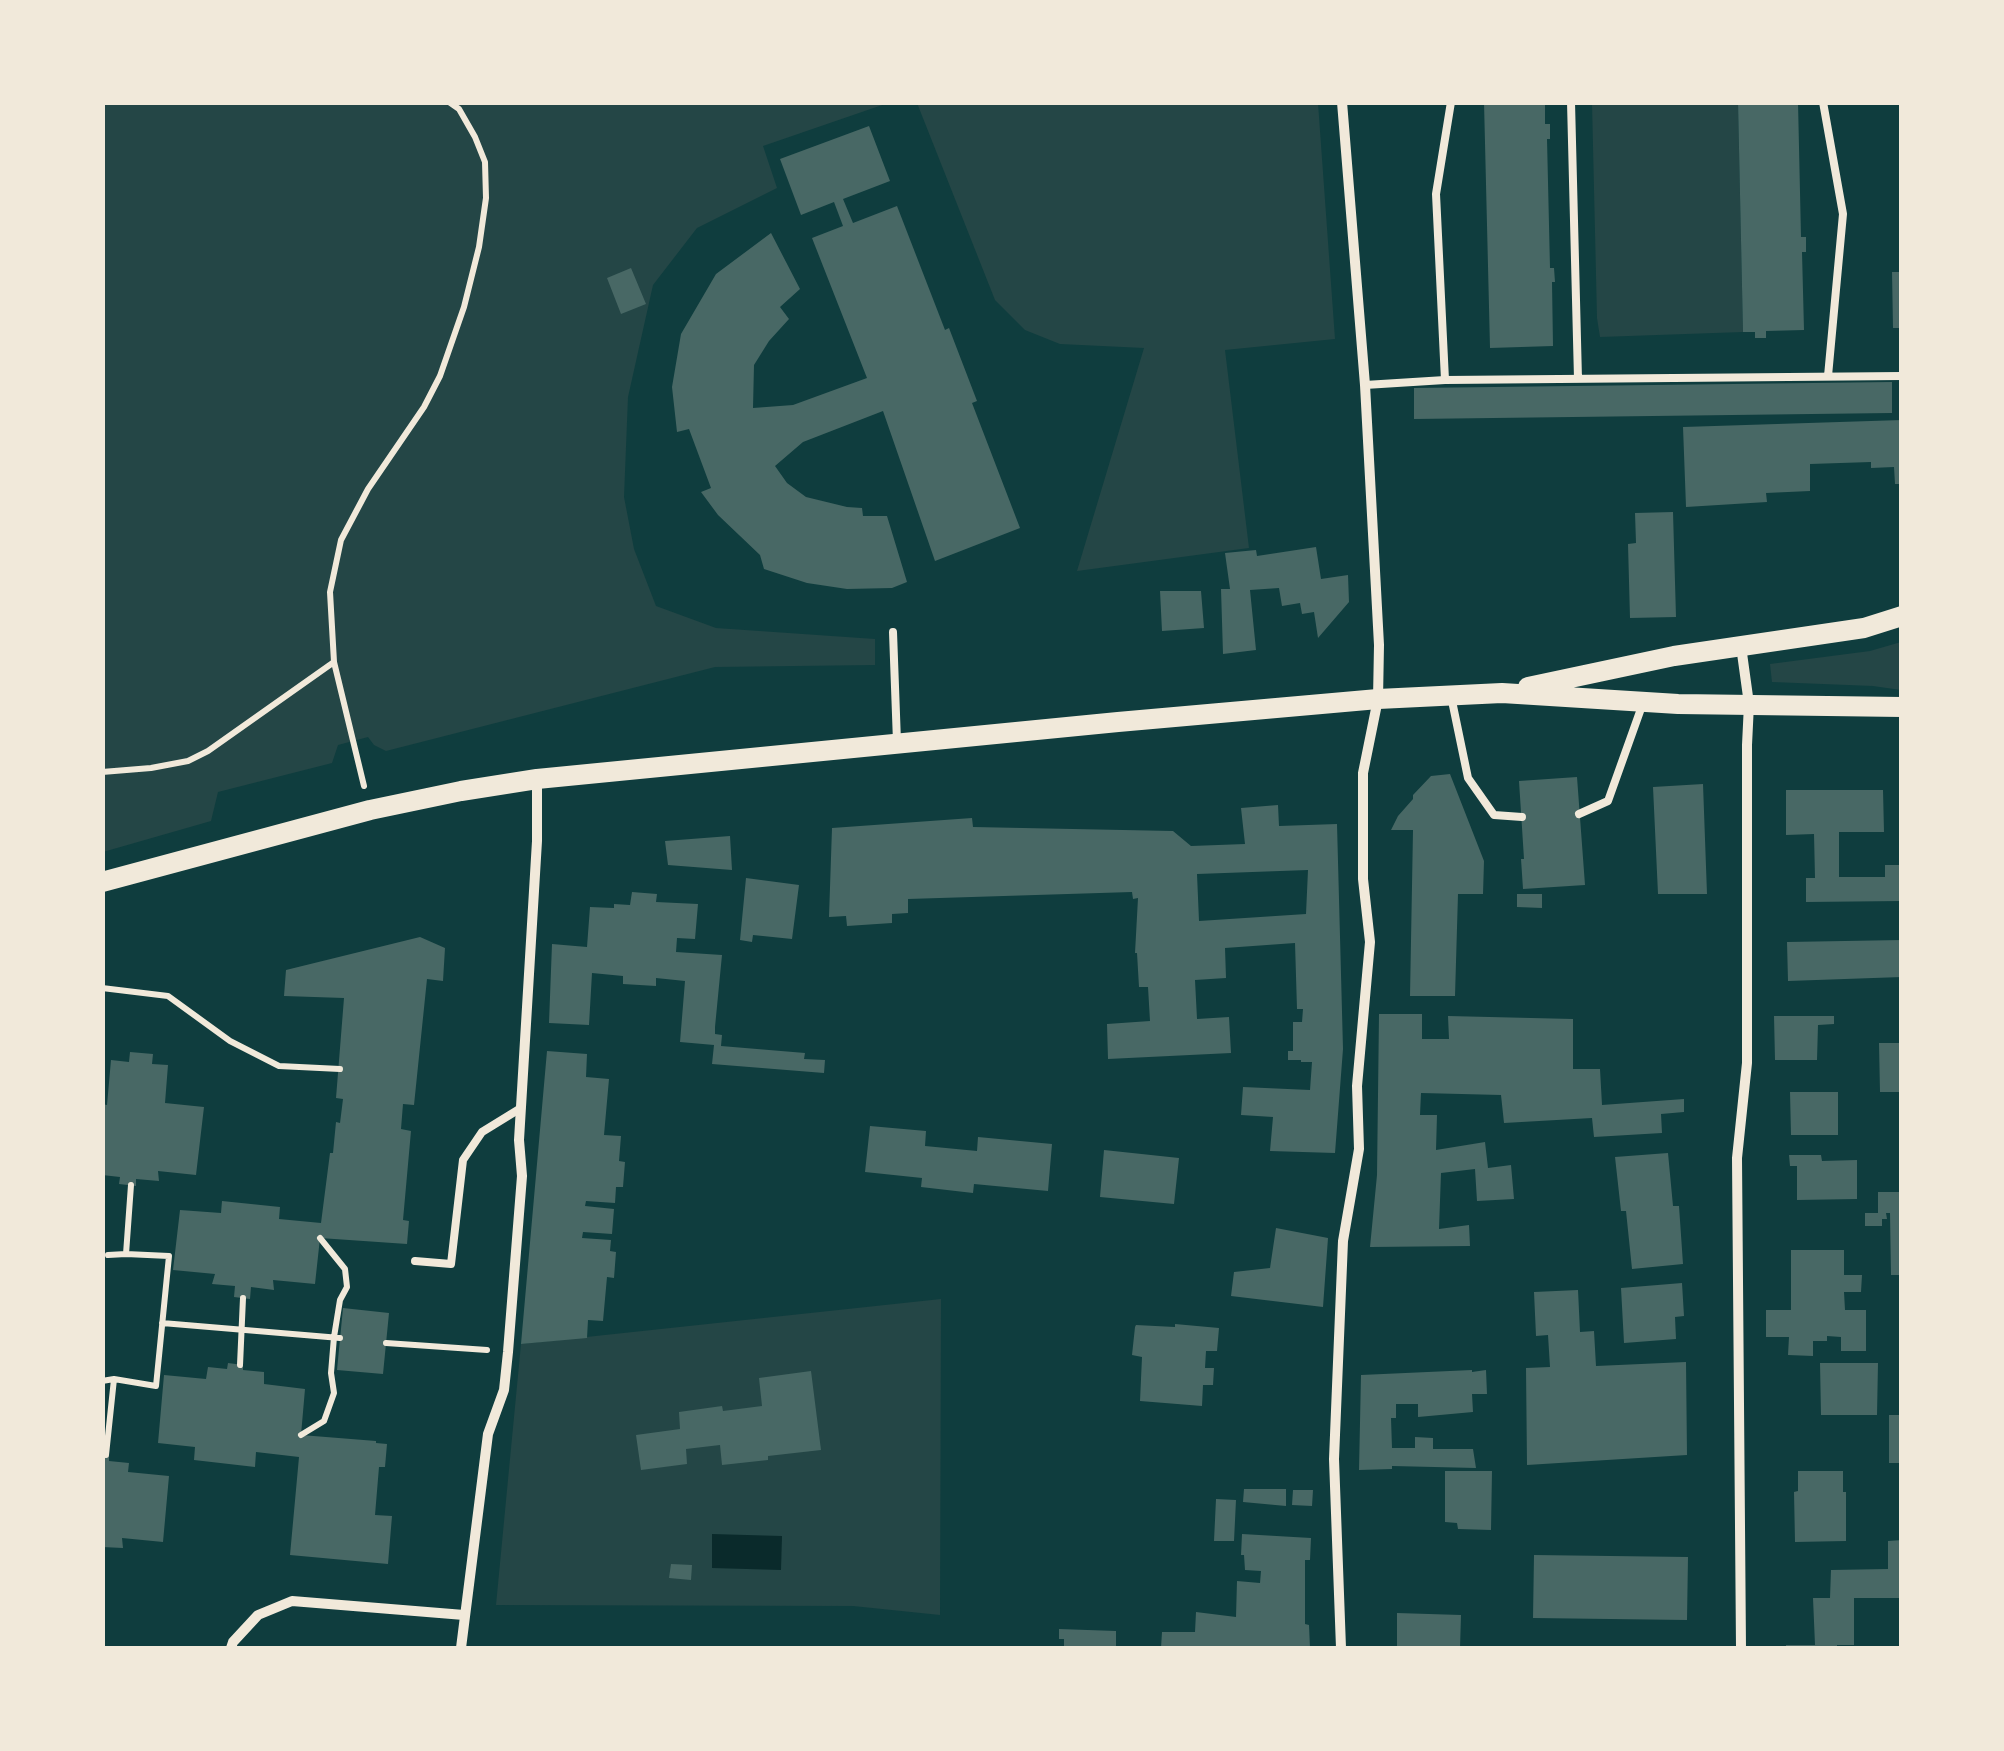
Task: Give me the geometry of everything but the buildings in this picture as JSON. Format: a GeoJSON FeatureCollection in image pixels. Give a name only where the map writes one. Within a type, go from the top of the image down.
{"type":"FeatureCollection","features":[{"type":"Feature","properties":{"kind":"main road"},"geometry":{"type":"LineString","coordinates":[[1502,693],[1674,656],[1864,628],[1902,616]]}},
{"type":"Feature","properties":{"kind":"main road"},"geometry":{"type":"LineString","coordinates":[[102,882],[370,810],[537,779],[1118,722],[1378,699],[1502,693],[1643,702],[1902,707]]}},
{"type":"Feature","properties":{"kind":"street"},"geometry":{"type":"LineString","coordinates":[[1341,1648],[1334,1459],[1343,1240],[1359,1149],[1358,1086],[1370,942],[1363,879],[1363,774],[1378,699],[1379,645],[1366,385],[1342,102]]}},
{"type":"Feature","properties":{"kind":"street"},"geometry":{"type":"LineString","coordinates":[[1740,1648],[1737,1158],[1747,1064],[1749,704],[1741,646]]}},
{"type":"Feature","properties":{"kind":"street"},"geometry":{"type":"LineString","coordinates":[[461,1648],[488,1434],[504,1390],[508,1352],[522,1176],[519,1140],[537,842],[537,779]]}},
{"type":"Feature","properties":{"kind":"street"},"geometry":{"type":"LineString","coordinates":[[230,1648],[258,1615],[292,1600],[464,1614]]}},
{"type":"Feature","properties":{"kind":"lane"},"geometry":{"type":"LineString","coordinates":[[1445,380],[1436,194],[1451,102]]}},
{"type":"Feature","properties":{"kind":"lane"},"geometry":{"type":"LineString","coordinates":[[1570,102],[1578,379]]}},
{"type":"Feature","properties":{"kind":"lane"},"geometry":{"type":"LineString","coordinates":[[1823,102],[1842,214],[1828,376]]}},
{"type":"Feature","properties":{"kind":"lane"},"geometry":{"type":"LineString","coordinates":[[1366,385],[1445,380],[1902,376]]}},
{"type":"Feature","properties":{"kind":"lane"},"geometry":{"type":"LineString","coordinates":[[893,632],[897,744]]}},
{"type":"Feature","properties":{"kind":"lane"},"geometry":{"type":"LineString","coordinates":[[1451,696],[1468,778],[1494,815],[1522,817]]}},
{"type":"Feature","properties":{"kind":"lane"},"geometry":{"type":"LineString","coordinates":[[1579,814],[1608,802],[1643,702]]}},
{"type":"Feature","properties":{"kind":"lane"},"geometry":{"type":"LineString","coordinates":[[415,1261],[452,1264],[463,1160],[482,1132],[521,1108]]}},
{"type":"Feature","properties":{"kind":"path"},"geometry":{"type":"LineString","coordinates":[[370,810],[334,662],[330,592],[341,540],[368,489],[424,407],[440,376],[464,307],[479,247],[486,162],[475,136],[449,102]]}},
{"type":"Feature","properties":{"kind":"path"},"geometry":{"type":"LineString","coordinates":[[102,772],[188,761],[334,662]]}},
{"type":"Feature","properties":{"kind":"path"},"geometry":{"type":"LineString","coordinates":[[102,988],[168,996],[230,1041],[279,1066],[340,1069]]}},
{"type":"Feature","properties":{"kind":"path"},"geometry":{"type":"LineString","coordinates":[[126,1254],[131,1186]]}},
{"type":"Feature","properties":{"kind":"path"},"geometry":{"type":"LineString","coordinates":[[300,1434],[324,1421],[334,1393],[331,1373],[340,1300],[347,1286],[345,1269],[320,1238]]}},
{"type":"Feature","properties":{"kind":"path"},"geometry":{"type":"LineString","coordinates":[[102,1382],[114,1379],[156,1386],[169,1256],[108,1255]]}},
{"type":"Feature","properties":{"kind":"path"},"geometry":{"type":"LineString","coordinates":[[240,1365],[243,1298]]}},
{"type":"Feature","properties":{"kind":"path"},"geometry":{"type":"LineString","coordinates":[[162,1323],[337,1338]]}},
{"type":"Feature","properties":{"kind":"path"},"geometry":{"type":"LineString","coordinates":[[386,1343],[508,1352]]}},
{"type":"Feature","properties":{"kind":"path"},"geometry":{"type":"LineString","coordinates":[[106,1456],[114,1379]]}},
{"type":"Feature","properties":{"kind":"shaded area"},"geometry":{"type":"Polygon","coordinates":[[[103,103],[888,103],[763,146],[777,188],[697,228],[653,285],[628,397],[624,497],[634,549],[656,606],[716,628],[875,639],[875,665],[715,667],[386,751],[368,737],[338,745],[332,763],[218,792],[211,821],[103,852],[103,103]]]}},
{"type":"Feature","properties":{"kind":"shaded area"},"geometry":{"type":"Polygon","coordinates":[[[917,103],[1318,103],[1335,339],[1225,350],[1249,548],[1077,571],[1144,348],[1060,344],[1025,330],[995,300],[917,103]]]}},
{"type":"Feature","properties":{"kind":"shaded area"},"geometry":{"type":"Polygon","coordinates":[[[1592,103],[1738,103],[1743,332],[1600,337],[1592,103]]]}},
{"type":"Feature","properties":{"kind":"shaded area"},"geometry":{"type":"Polygon","coordinates":[[[1901,642],[1901,690],[1772,682],[1770,664],[1870,651],[1901,642]]]}},
{"type":"Feature","properties":{"kind":"shaded area"},"geometry":{"type":"Polygon","coordinates":[[[941,1299],[940,1615],[853,1606],[496,1605],[521,1344],[941,1299]]]}},
{"type":"Feature","properties":{"kind":"shaded area"},"geometry":{"type":"Polygon","coordinates":[[[712,1534],[782,1536],[781,1570],[712,1568],[712,1534]]]}}]}
